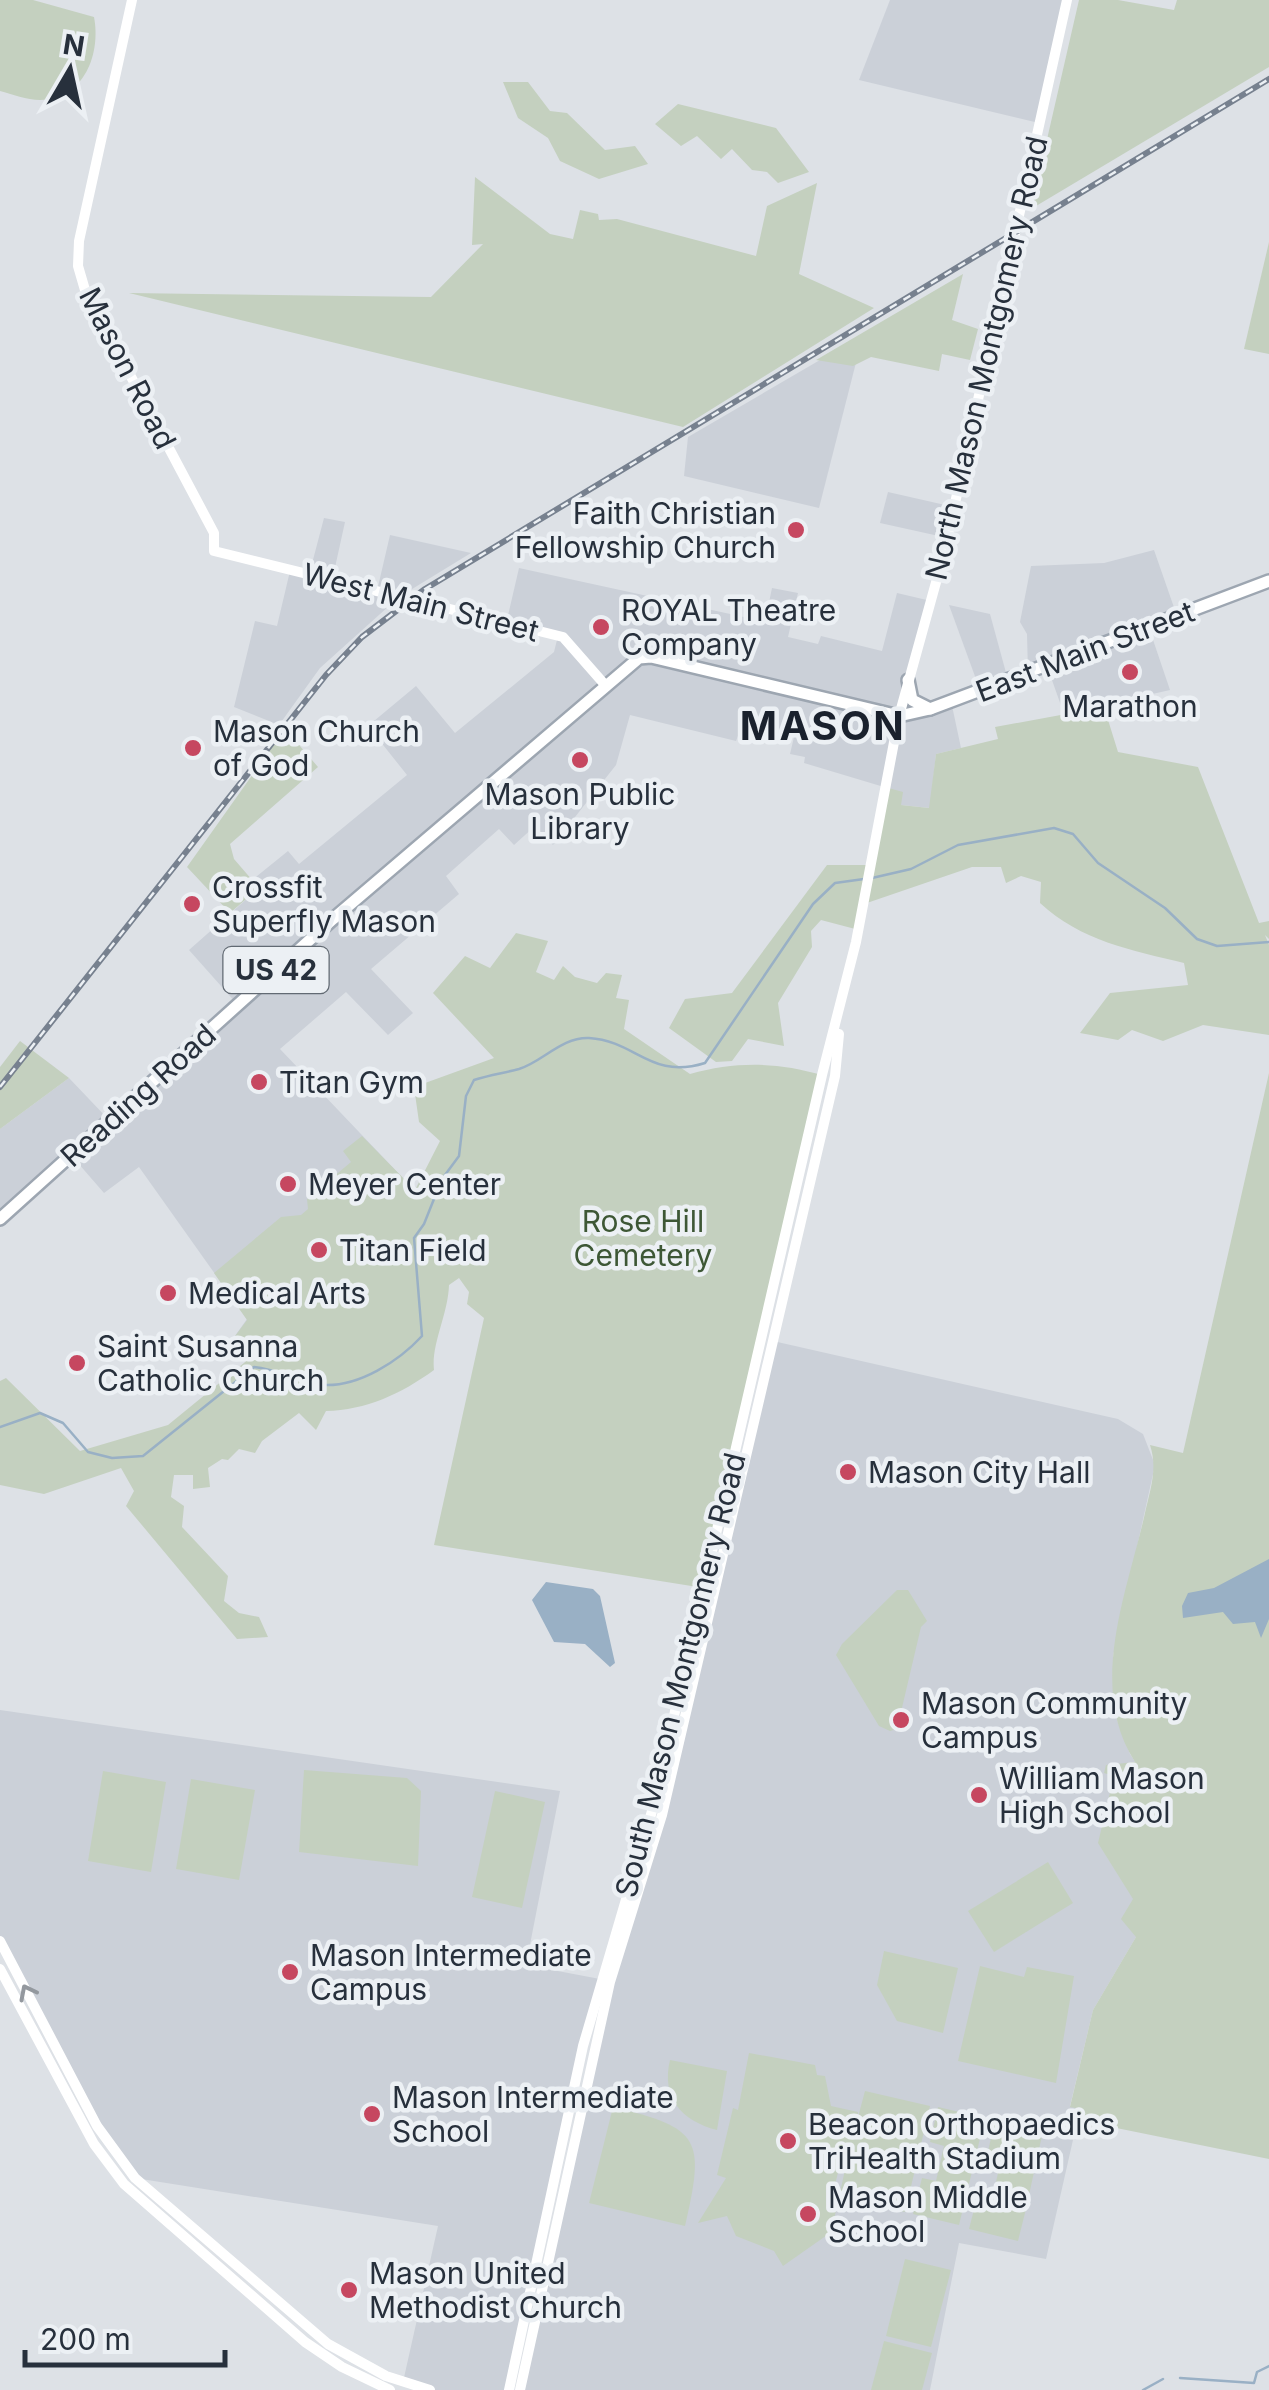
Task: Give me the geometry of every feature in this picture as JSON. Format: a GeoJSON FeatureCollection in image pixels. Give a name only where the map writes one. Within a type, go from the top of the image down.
{"type":"FeatureCollection","features":[{"type":"Feature","properties":{"kind":"main road","name":"Mason Road"},"geometry":{"type":"LineString","coordinates":[[132,0],[79,241],[78,266],[101,322],[214,533],[214,551]]}},
{"type":"Feature","properties":{"kind":"main road","name":"North Mason Montgomery Road"},"geometry":{"type":"LineString","coordinates":[[899,716],[943,557],[1067,0]]}},
{"type":"Feature","properties":{"kind":"main road","name":"West Main Street"},"geometry":{"type":"LineString","coordinates":[[214,551],[563,637],[606,686]]}},
{"type":"Feature","properties":{"kind":"main road","name":"East Main Street"},"geometry":{"type":"LineString","coordinates":[[899,716],[930,709],[1269,581]]}},
{"type":"Feature","properties":{"kind":"main road","name":"Reading Road"},"geometry":{"type":"LineString","coordinates":[[0,1218],[333,919],[639,658],[651,657],[899,716]]}},
{"type":"Feature","properties":{"kind":"main road"},"geometry":{"type":"LineString","coordinates":[[908,680],[912,700],[930,709]]}},
{"type":"Feature","properties":{"kind":"main road","name":"South Mason Montgomery Road"},"geometry":{"type":"LineString","coordinates":[[509,2390],[583,2046],[648,1826],[840,1018],[899,716]]}},
{"type":"Feature","properties":{"kind":"main road","name":"South Mason Montgomery Road"},"geometry":{"type":"LineString","coordinates":[[520,2390],[610,1982],[662,1815],[753,1429],[835,1076],[840,1018]]}},
{"type":"Feature","properties":{"kind":"main road"},"geometry":{"type":"LineString","coordinates":[[0,1940],[97,2126],[124,2167],[328,2344],[386,2376],[430,2390]]}},
{"type":"Feature","properties":{"kind":"main road"},"geometry":{"type":"LineString","coordinates":[[0,1969],[94,2144],[124,2184],[305,2342],[390,2390]]}},
{"type":"Feature","properties":{"kind":"shaded area"},"geometry":{"type":"Polygon","coordinates":[[[890,0],[1067,0],[1039,123],[859,80],[890,0]]]}},
{"type":"Feature","properties":{"kind":"shaded area"},"geometry":{"type":"Polygon","coordinates":[[[863,335],[819,508],[684,476],[688,437],[863,335]]]}},
{"type":"Feature","properties":{"kind":"shaded area"},"geometry":{"type":"Polygon","coordinates":[[[888,492],[954,507],[948,538],[880,523],[888,492]]]}},
{"type":"Feature","properties":{"kind":"shaded area"},"geometry":{"type":"Polygon","coordinates":[[[324,518],[345,522],[332,581],[377,591],[390,535],[471,553],[399,597],[320,668],[279,725],[234,707],[255,621],[277,626],[290,571],[309,575],[324,518]]]}},
{"type":"Feature","properties":{"kind":"shaded area"},"geometry":{"type":"Polygon","coordinates":[[[1154,550],[1177,616],[1149,628],[1170,690],[1064,714],[1047,666],[1028,672],[1027,634],[1020,622],[1031,566],[1104,563],[1154,550]]]}},
{"type":"Feature","properties":{"kind":"shaded area"},"geometry":{"type":"Polygon","coordinates":[[[519,568],[744,617],[747,608],[767,612],[772,588],[798,593],[788,637],[818,644],[821,636],[882,651],[897,593],[931,601],[899,715],[951,701],[961,748],[936,754],[930,808],[882,803],[884,787],[804,763],[805,757],[790,754],[794,737],[742,725],[736,741],[630,715],[616,765],[553,845],[535,826],[514,845],[499,829],[446,876],[459,894],[371,969],[413,1013],[388,1035],[346,992],[280,1049],[439,1216],[338,1394],[227,1347],[247,1319],[139,1167],[104,1193],[71,1155],[0,1219],[0,1129],[69,1078],[109,1120],[237,1004],[189,950],[259,888],[252,880],[288,851],[299,864],[407,775],[368,726],[416,686],[455,733],[554,652],[558,636],[506,624],[519,568]]]}},
{"type":"Feature","properties":{"kind":"shaded area"},"geometry":{"type":"Polygon","coordinates":[[[949,605],[990,614],[1008,680],[980,690],[949,605]]]}},
{"type":"Feature","properties":{"kind":"shaded area","name":"Mason Community Campus"},"geometry":{"type":"Polygon","coordinates":[[[773,1341],[1118,1419],[1143,1434],[1155,1465],[1113,1656],[1114,1712],[1130,1754],[1208,1872],[1136,1937],[1093,2010],[1070,2106],[1080,2109],[1046,2259],[959,2243],[930,2390],[520,2390],[595,2048],[647,1869],[773,1341]]]}},
{"type":"Feature","properties":{"kind":"shaded area","name":"Mason Intermediate Campus"},"geometry":{"type":"Polygon","coordinates":[[[0,1710],[560,1791],[526,1965],[600,1979],[509,2390],[430,2390],[403,2382],[438,2226],[135,2178],[125,2167],[0,1941],[0,1710]]]}},
{"type":"Feature","properties":{"kind":"green space"},"geometry":{"type":"Polygon","coordinates":[[[0,0],[33,0],[94,17],[92,59],[79,83],[56,98],[40,100],[0,91],[0,0]]]}},
{"type":"Feature","properties":{"kind":"green space"},"geometry":{"type":"Polygon","coordinates":[[[1079,0],[1118,0],[1174,10],[1177,0],[1269,0],[1269,67],[1031,209],[1079,0]]]}},
{"type":"Feature","properties":{"kind":"green space"},"geometry":{"type":"Polygon","coordinates":[[[503,82],[528,82],[550,111],[567,113],[605,150],[635,146],[648,164],[599,179],[560,161],[548,138],[518,118],[503,82]]]}},
{"type":"Feature","properties":{"kind":"green space"},"geometry":{"type":"Polygon","coordinates":[[[678,104],[776,128],[809,172],[778,183],[767,172],[752,170],[732,149],[721,159],[697,136],[681,146],[655,124],[678,104]]]}},
{"type":"Feature","properties":{"kind":"green space"},"geometry":{"type":"Polygon","coordinates":[[[475,177],[550,234],[573,239],[580,210],[598,214],[599,220],[617,219],[756,256],[767,206],[817,183],[799,274],[874,308],[683,427],[129,293],[431,297],[483,244],[472,245],[475,177]]]}},
{"type":"Feature","properties":{"kind":"green space"},"geometry":{"type":"Polygon","coordinates":[[[1269,242],[1269,354],[1244,349],[1269,242]]]}},
{"type":"Feature","properties":{"kind":"green space"},"geometry":{"type":"Polygon","coordinates":[[[963,274],[952,320],[978,329],[970,360],[942,354],[939,371],[871,357],[853,366],[816,360],[963,274]]]}},
{"type":"Feature","properties":{"kind":"green space"},"geometry":{"type":"Polygon","coordinates":[[[1104,707],[1118,752],[1198,767],[1259,923],[1269,921],[1269,939],[1265,935],[1269,945],[1269,1035],[1203,1025],[1163,1041],[1132,1030],[1118,1040],[1080,1033],[1110,993],[1188,985],[1184,963],[1107,942],[1072,927],[1040,903],[1041,882],[1021,876],[1006,883],[1001,867],[972,867],[864,904],[859,930],[821,920],[811,931],[812,947],[778,1003],[784,1046],[748,1039],[732,1061],[716,1062],[669,1028],[685,999],[732,993],[827,865],[871,865],[885,787],[903,792],[901,805],[929,808],[936,754],[998,739],[995,727],[1104,707]]]}},
{"type":"Feature","properties":{"kind":"green space"},"geometry":{"type":"Polygon","coordinates":[[[288,732],[318,767],[230,844],[234,859],[259,888],[230,913],[187,867],[282,733],[288,732]]]}},
{"type":"Feature","properties":{"kind":"green space","name":"Rose Hill Cemetery"},"geometry":{"type":"Polygon","coordinates":[[[516,933],[548,941],[536,972],[554,980],[563,966],[575,977],[597,983],[606,973],[622,975],[616,998],[629,1000],[624,1029],[690,1074],[756,1065],[822,1075],[704,1588],[434,1545],[484,1318],[467,1304],[469,1292],[459,1278],[449,1285],[434,1370],[383,1399],[355,1408],[326,1411],[316,1430],[299,1413],[262,1441],[255,1453],[239,1449],[228,1460],[222,1459],[208,1468],[210,1487],[193,1489],[193,1475],[174,1475],[171,1497],[184,1506],[182,1527],[228,1576],[224,1601],[239,1613],[259,1617],[268,1637],[237,1639],[126,1506],[134,1491],[121,1468],[44,1494],[0,1485],[0,1381],[6,1378],[80,1451],[168,1425],[250,1358],[227,1347],[247,1320],[214,1273],[281,1217],[301,1215],[308,1209],[307,1199],[351,1162],[343,1151],[362,1136],[415,1190],[440,1141],[419,1122],[414,1087],[494,1058],[433,993],[465,956],[490,968],[516,933]]]}},
{"type":"Feature","properties":{"kind":"green space"},"geometry":{"type":"Polygon","coordinates":[[[20,1041],[69,1078],[0,1129],[0,1067],[20,1041]]]}},
{"type":"Feature","properties":{"kind":"green space"},"geometry":{"type":"Polygon","coordinates":[[[1269,1073],[1269,2159],[1077,2120],[1080,2109],[1070,2107],[1093,2010],[1136,1937],[1121,1919],[1133,1899],[1098,1843],[1114,1776],[1104,1773],[1106,1765],[1135,1762],[1121,1733],[1112,1671],[1121,1607],[1152,1479],[1150,1445],[1183,1453],[1269,1073]]]}},
{"type":"Feature","properties":{"kind":"green space"},"geometry":{"type":"Polygon","coordinates":[[[897,1590],[908,1590],[927,1621],[921,1627],[901,1712],[906,1718],[900,1728],[890,1731],[879,1726],[836,1655],[842,1644],[897,1590]]]}},
{"type":"Feature","properties":{"kind":"green space"},"geometry":{"type":"Polygon","coordinates":[[[304,1770],[407,1778],[421,1791],[418,1866],[299,1852],[304,1770]]]}},
{"type":"Feature","properties":{"kind":"green space"},"geometry":{"type":"Polygon","coordinates":[[[103,1771],[166,1782],[151,1872],[88,1861],[103,1771]]]}},
{"type":"Feature","properties":{"kind":"green space"},"geometry":{"type":"Polygon","coordinates":[[[191,1779],[255,1790],[239,1880],[176,1869],[191,1779]]]}},
{"type":"Feature","properties":{"kind":"green space"},"geometry":{"type":"Polygon","coordinates":[[[495,1791],[545,1802],[522,1908],[472,1897],[495,1791]]]}},
{"type":"Feature","properties":{"kind":"green space"},"geometry":{"type":"Polygon","coordinates":[[[1048,1862],[1073,1903],[994,1952],[968,1911],[1048,1862]]]}},
{"type":"Feature","properties":{"kind":"green space"},"geometry":{"type":"Polygon","coordinates":[[[884,1951],[958,1968],[943,2033],[897,2021],[877,1985],[884,1951]]]}},
{"type":"Feature","properties":{"kind":"green space"},"geometry":{"type":"Polygon","coordinates":[[[980,1966],[1024,1977],[1027,1967],[1074,1976],[1056,2083],[958,2061],[980,1966]]]}},
{"type":"Feature","properties":{"kind":"green space","name":"Beacon Orthopaedics TriHealth Stadium"},"geometry":{"type":"Polygon","coordinates":[[[749,2053],[815,2065],[817,2075],[825,2076],[831,2106],[858,2112],[857,2121],[865,2091],[930,2106],[905,2212],[839,2197],[848,2156],[841,2160],[829,2210],[836,2211],[830,2233],[783,2266],[774,2251],[736,2236],[727,2216],[698,2223],[726,2178],[717,2175],[733,2108],[738,2110],[749,2053]]]}},
{"type":"Feature","properties":{"kind":"green space"},"geometry":{"type":"Polygon","coordinates":[[[670,2060],[727,2071],[717,2130],[693,2120],[677,2106],[668,2085],[670,2060]]]}},
{"type":"Feature","properties":{"kind":"green space"},"geometry":{"type":"Polygon","coordinates":[[[613,2107],[664,2122],[689,2142],[695,2174],[685,2226],[589,2203],[613,2107]]]}},
{"type":"Feature","properties":{"kind":"green space"},"geometry":{"type":"Polygon","coordinates":[[[938,2107],[985,2118],[959,2225],[913,2214],[922,2178],[936,2181],[944,2146],[930,2142],[938,2107]]]}},
{"type":"Feature","properties":{"kind":"green space"},"geometry":{"type":"Polygon","coordinates":[[[995,2120],[1043,2131],[1027,2204],[1010,2200],[1027,2205],[1018,2241],[969,2229],[978,2194],[993,2196],[1001,2159],[987,2156],[995,2120]]]}},
{"type":"Feature","properties":{"kind":"green space"},"geometry":{"type":"Polygon","coordinates":[[[905,2259],[951,2270],[931,2347],[886,2336],[905,2259]]]}},
{"type":"Feature","properties":{"kind":"green space"},"geometry":{"type":"Polygon","coordinates":[[[884,2341],[932,2353],[922,2390],[871,2390],[884,2341]]]}},
{"type":"Feature","properties":{"kind":"water"},"geometry":{"type":"Polygon","coordinates":[[[1269,1559],[1269,1619],[1261,1638],[1255,1622],[1233,1624],[1223,1612],[1183,1618],[1182,1606],[1188,1593],[1214,1588],[1269,1559]]]}},
{"type":"Feature","properties":{"kind":"water"},"geometry":{"type":"Polygon","coordinates":[[[546,1582],[593,1589],[600,1596],[615,1663],[610,1667],[585,1644],[554,1642],[532,1600],[546,1582]]]}},
{"type":"Feature","properties":{"kind":"waterway"},"geometry":{"type":"LineString","coordinates":[[872,878],[911,869],[958,845],[1054,828],[1073,834],[1098,863],[1165,908],[1197,939],[1217,946],[1269,942]]}},
{"type":"Feature","properties":{"kind":"waterway"},"geometry":{"type":"LineString","coordinates":[[0,1427],[40,1413],[63,1423],[88,1452],[112,1458],[143,1456],[254,1367],[323,1385],[350,1382],[390,1363],[422,1336],[414,1238],[424,1224],[442,1179],[459,1156],[466,1096],[474,1080],[519,1069],[570,1041],[589,1038],[670,1067],[705,1063],[813,904],[835,883],[864,879]]}},
{"type":"Feature","properties":{"kind":"waterway"},"geometry":{"type":"LineString","coordinates":[[1180,2378],[1254,2383],[1257,2372],[1269,2366]]}},
{"type":"Feature","properties":{"kind":"waterway"},"geometry":{"type":"LineString","coordinates":[[1143,2390],[1163,2379]]}},
{"type":"Feature","properties":{"kind":"railway"},"geometry":{"type":"LineString","coordinates":[[0,1087],[326,675],[362,637],[425,589],[1269,79]]}},
{"type":"Feature","properties":{"kind":"place","name":"Faith Christian Fellowship Church"},"geometry":{"type":"Point","coordinates":[796,530]}},
{"type":"Feature","properties":{"kind":"place","name":"ROYAL Theatre Company"},"geometry":{"type":"Point","coordinates":[601,627]}},
{"type":"Feature","properties":{"kind":"place","name":"Marathon"},"geometry":{"type":"Point","coordinates":[1130,672]}},
{"type":"Feature","properties":{"kind":"place","name":"Mason Church of God"},"geometry":{"type":"Point","coordinates":[193,748]}},
{"type":"Feature","properties":{"kind":"place","name":"Mason Public Library"},"geometry":{"type":"Point","coordinates":[580,760]}},
{"type":"Feature","properties":{"kind":"place","name":"Crossfit Superfly Mason"},"geometry":{"type":"Point","coordinates":[192,904]}},
{"type":"Feature","properties":{"kind":"place","name":"Titan Gym"},"geometry":{"type":"Point","coordinates":[259,1082]}},
{"type":"Feature","properties":{"kind":"place","name":"Meyer Center"},"geometry":{"type":"Point","coordinates":[288,1184]}},
{"type":"Feature","properties":{"kind":"place","name":"Titan Field"},"geometry":{"type":"Point","coordinates":[319,1250]}},
{"type":"Feature","properties":{"kind":"place","name":"Medical Arts"},"geometry":{"type":"Point","coordinates":[168,1293]}},
{"type":"Feature","properties":{"kind":"place","name":"Saint Susanna Catholic Church"},"geometry":{"type":"Point","coordinates":[77,1363]}},
{"type":"Feature","properties":{"kind":"place","name":"Mason City Hall"},"geometry":{"type":"Point","coordinates":[848,1472]}},
{"type":"Feature","properties":{"kind":"place","name":"Mason Community Campus"},"geometry":{"type":"Point","coordinates":[901,1720]}},
{"type":"Feature","properties":{"kind":"place","name":"William Mason High School"},"geometry":{"type":"Point","coordinates":[979,1795]}},
{"type":"Feature","properties":{"kind":"place","name":"Mason Intermediate Campus"},"geometry":{"type":"Point","coordinates":[290,1972]}},
{"type":"Feature","properties":{"kind":"place","name":"Mason Intermediate School"},"geometry":{"type":"Point","coordinates":[372,2114]}},
{"type":"Feature","properties":{"kind":"place","name":"Beacon Orthopaedics TriHealth Stadium"},"geometry":{"type":"Point","coordinates":[788,2141]}},
{"type":"Feature","properties":{"kind":"place","name":"Mason Middle School"},"geometry":{"type":"Point","coordinates":[808,2214]}},
{"type":"Feature","properties":{"kind":"place","name":"Mason United Methodist Church"},"geometry":{"type":"Point","coordinates":[349,2290]}},
{"type":"Feature","properties":{"kind":"district","name":"MASON"},"geometry":{"type":"Point","coordinates":[823,725]}}]}
